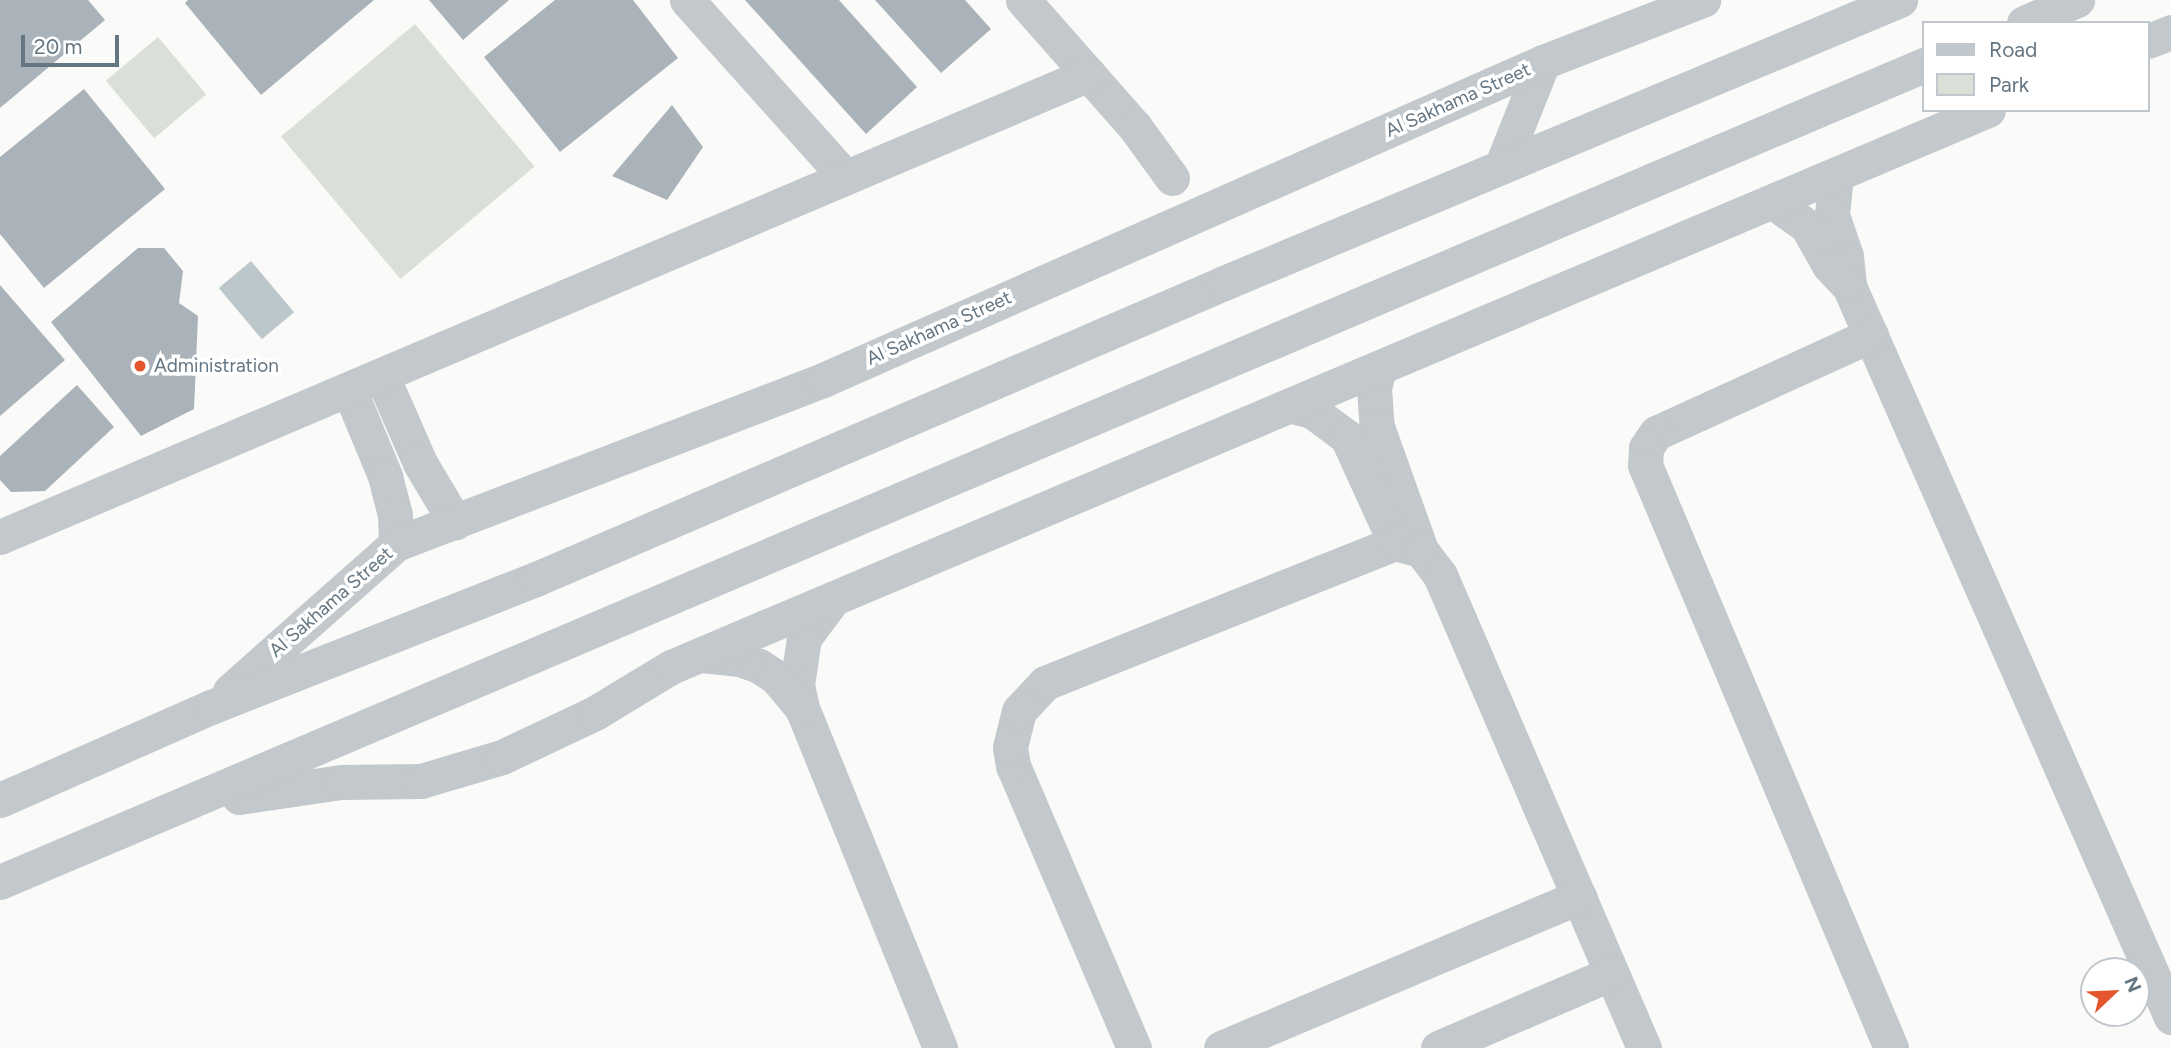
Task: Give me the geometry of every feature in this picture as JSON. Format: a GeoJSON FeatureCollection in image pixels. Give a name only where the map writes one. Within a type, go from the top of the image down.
{"type":"FeatureCollection","features":[{"type":"Feature","properties":{"kind":"street"},"geometry":{"type":"LineString","coordinates":[[687,0],[845,177]]}},
{"type":"Feature","properties":{"kind":"street"},"geometry":{"type":"LineString","coordinates":[[1023,0],[1136,127],[1172,178]]}},
{"type":"Feature","properties":{"kind":"street","name":"Al Sakhama Street"},"geometry":{"type":"LineString","coordinates":[[211,707],[396,544],[823,380],[1543,62],[1703,0]]}},
{"type":"Feature","properties":{"kind":"street"},"geometry":{"type":"LineString","coordinates":[[0,800],[211,707],[536,579],[1502,165],[1900,0]]}},
{"type":"Feature","properties":{"kind":"street"},"geometry":{"type":"LineString","coordinates":[[2029,21],[2077,0]]}},
{"type":"Feature","properties":{"kind":"street"},"geometry":{"type":"LineString","coordinates":[[2150,40],[2171,32]]}},
{"type":"Feature","properties":{"kind":"street"},"geometry":{"type":"LineString","coordinates":[[1502,165],[1543,62]]}},
{"type":"Feature","properties":{"kind":"street"},"geometry":{"type":"LineString","coordinates":[[0,882],[1923,65]]}},
{"type":"Feature","properties":{"kind":"street"},"geometry":{"type":"LineString","coordinates":[[0,537],[1089,74]]}},
{"type":"Feature","properties":{"kind":"street"},"geometry":{"type":"LineString","coordinates":[[197,800],[321,784],[395,783],[444,776],[559,732],[656,674],[1983,112]]}},
{"type":"Feature","properties":{"kind":"street"},"geometry":{"type":"LineString","coordinates":[[1836,176],[1832,215],[1846,256],[1849,286],[2171,1017]]}},
{"type":"Feature","properties":{"kind":"street"},"geometry":{"type":"LineString","coordinates":[[1773,202],[1807,226],[1829,265],[1849,286]]}},
{"type":"Feature","properties":{"kind":"street"},"geometry":{"type":"LineString","coordinates":[[1871,335],[1656,433],[1646,448],[1645,465],[1891,1048]]}},
{"type":"Feature","properties":{"kind":"street"},"geometry":{"type":"LineString","coordinates":[[1379,369],[1374,388],[1377,427],[1408,547]]}},
{"type":"Feature","properties":{"kind":"street"},"geometry":{"type":"LineString","coordinates":[[382,376],[420,463],[455,522]]}},
{"type":"Feature","properties":{"kind":"street"},"geometry":{"type":"LineString","coordinates":[[349,389],[385,476],[395,515],[396,544]]}},
{"type":"Feature","properties":{"kind":"street"},"geometry":{"type":"LineString","coordinates":[[1292,406],[1312,411],[1346,437],[1408,547],[1440,575],[1644,1048]]}},
{"type":"Feature","properties":{"kind":"street"},"geometry":{"type":"LineString","coordinates":[[1135,1048],[1013,766],[1010,747],[1019,711],[1045,683],[1408,547]]}},
{"type":"Feature","properties":{"kind":"street"},"geometry":{"type":"LineString","coordinates":[[832,601],[804,638],[797,685],[802,708],[940,1048]]}},
{"type":"Feature","properties":{"kind":"street"},"geometry":{"type":"LineString","coordinates":[[700,655],[740,659],[759,666],[776,677],[802,708]]}},
{"type":"Feature","properties":{"kind":"street"},"geometry":{"type":"LineString","coordinates":[[1221,1048],[1579,897]]}},
{"type":"Feature","properties":{"kind":"street"},"geometry":{"type":"LineString","coordinates":[[1438,1048],[1612,973]]}},
{"type":"Feature","properties":{"kind":"green space"},"geometry":{"type":"Polygon","coordinates":[[[415,24],[535,166],[401,279],[281,136],[415,24]]]}},
{"type":"Feature","properties":{"kind":"green space"},"geometry":{"type":"Polygon","coordinates":[[[158,37],[206,94],[154,138],[106,81],[158,37]]]}},
{"type":"Feature","properties":{"kind":"shaded area"},"geometry":{"type":"Polygon","coordinates":[[[251,261],[294,312],[262,339],[219,288],[251,261]]]}},
{"type":"Feature","properties":{"kind":"building"},"geometry":{"type":"Polygon","coordinates":[[[0,0],[88,0],[105,20],[0,108],[0,0]]]}},
{"type":"Feature","properties":{"kind":"building"},"geometry":{"type":"Polygon","coordinates":[[[188,0],[374,0],[261,95],[185,3],[188,0]]]}},
{"type":"Feature","properties":{"kind":"building"},"geometry":{"type":"Polygon","coordinates":[[[429,0],[509,0],[463,40],[429,0]]]}},
{"type":"Feature","properties":{"kind":"building"},"geometry":{"type":"Polygon","coordinates":[[[555,0],[633,0],[678,58],[560,152],[484,57],[555,0]]]}},
{"type":"Feature","properties":{"kind":"building"},"geometry":{"type":"Polygon","coordinates":[[[745,0],[839,0],[917,87],[866,134],[745,0]]]}},
{"type":"Feature","properties":{"kind":"building"},"geometry":{"type":"Polygon","coordinates":[[[875,0],[965,0],[991,29],[941,73],[875,0]]]}},
{"type":"Feature","properties":{"kind":"building"},"geometry":{"type":"Polygon","coordinates":[[[84,89],[165,189],[44,288],[0,234],[0,157],[84,89]]]}},
{"type":"Feature","properties":{"kind":"building"},"geometry":{"type":"Polygon","coordinates":[[[672,105],[703,147],[667,200],[612,176],[672,105]]]}},
{"type":"Feature","properties":{"kind":"building","name":"Administration"},"geometry":{"type":"Polygon","coordinates":[[[138,248],[164,248],[183,271],[179,303],[198,316],[194,409],[141,436],[51,322],[138,248]]]}},
{"type":"Feature","properties":{"kind":"building"},"geometry":{"type":"Polygon","coordinates":[[[0,285],[65,360],[0,416],[0,285]]]}},
{"type":"Feature","properties":{"kind":"building"},"geometry":{"type":"Polygon","coordinates":[[[77,385],[114,427],[45,491],[11,492],[0,480],[0,456],[77,385]]]}},
{"type":"Feature","properties":{"kind":"place","name":"Administration"},"geometry":{"type":"Point","coordinates":[140,366]}}]}
